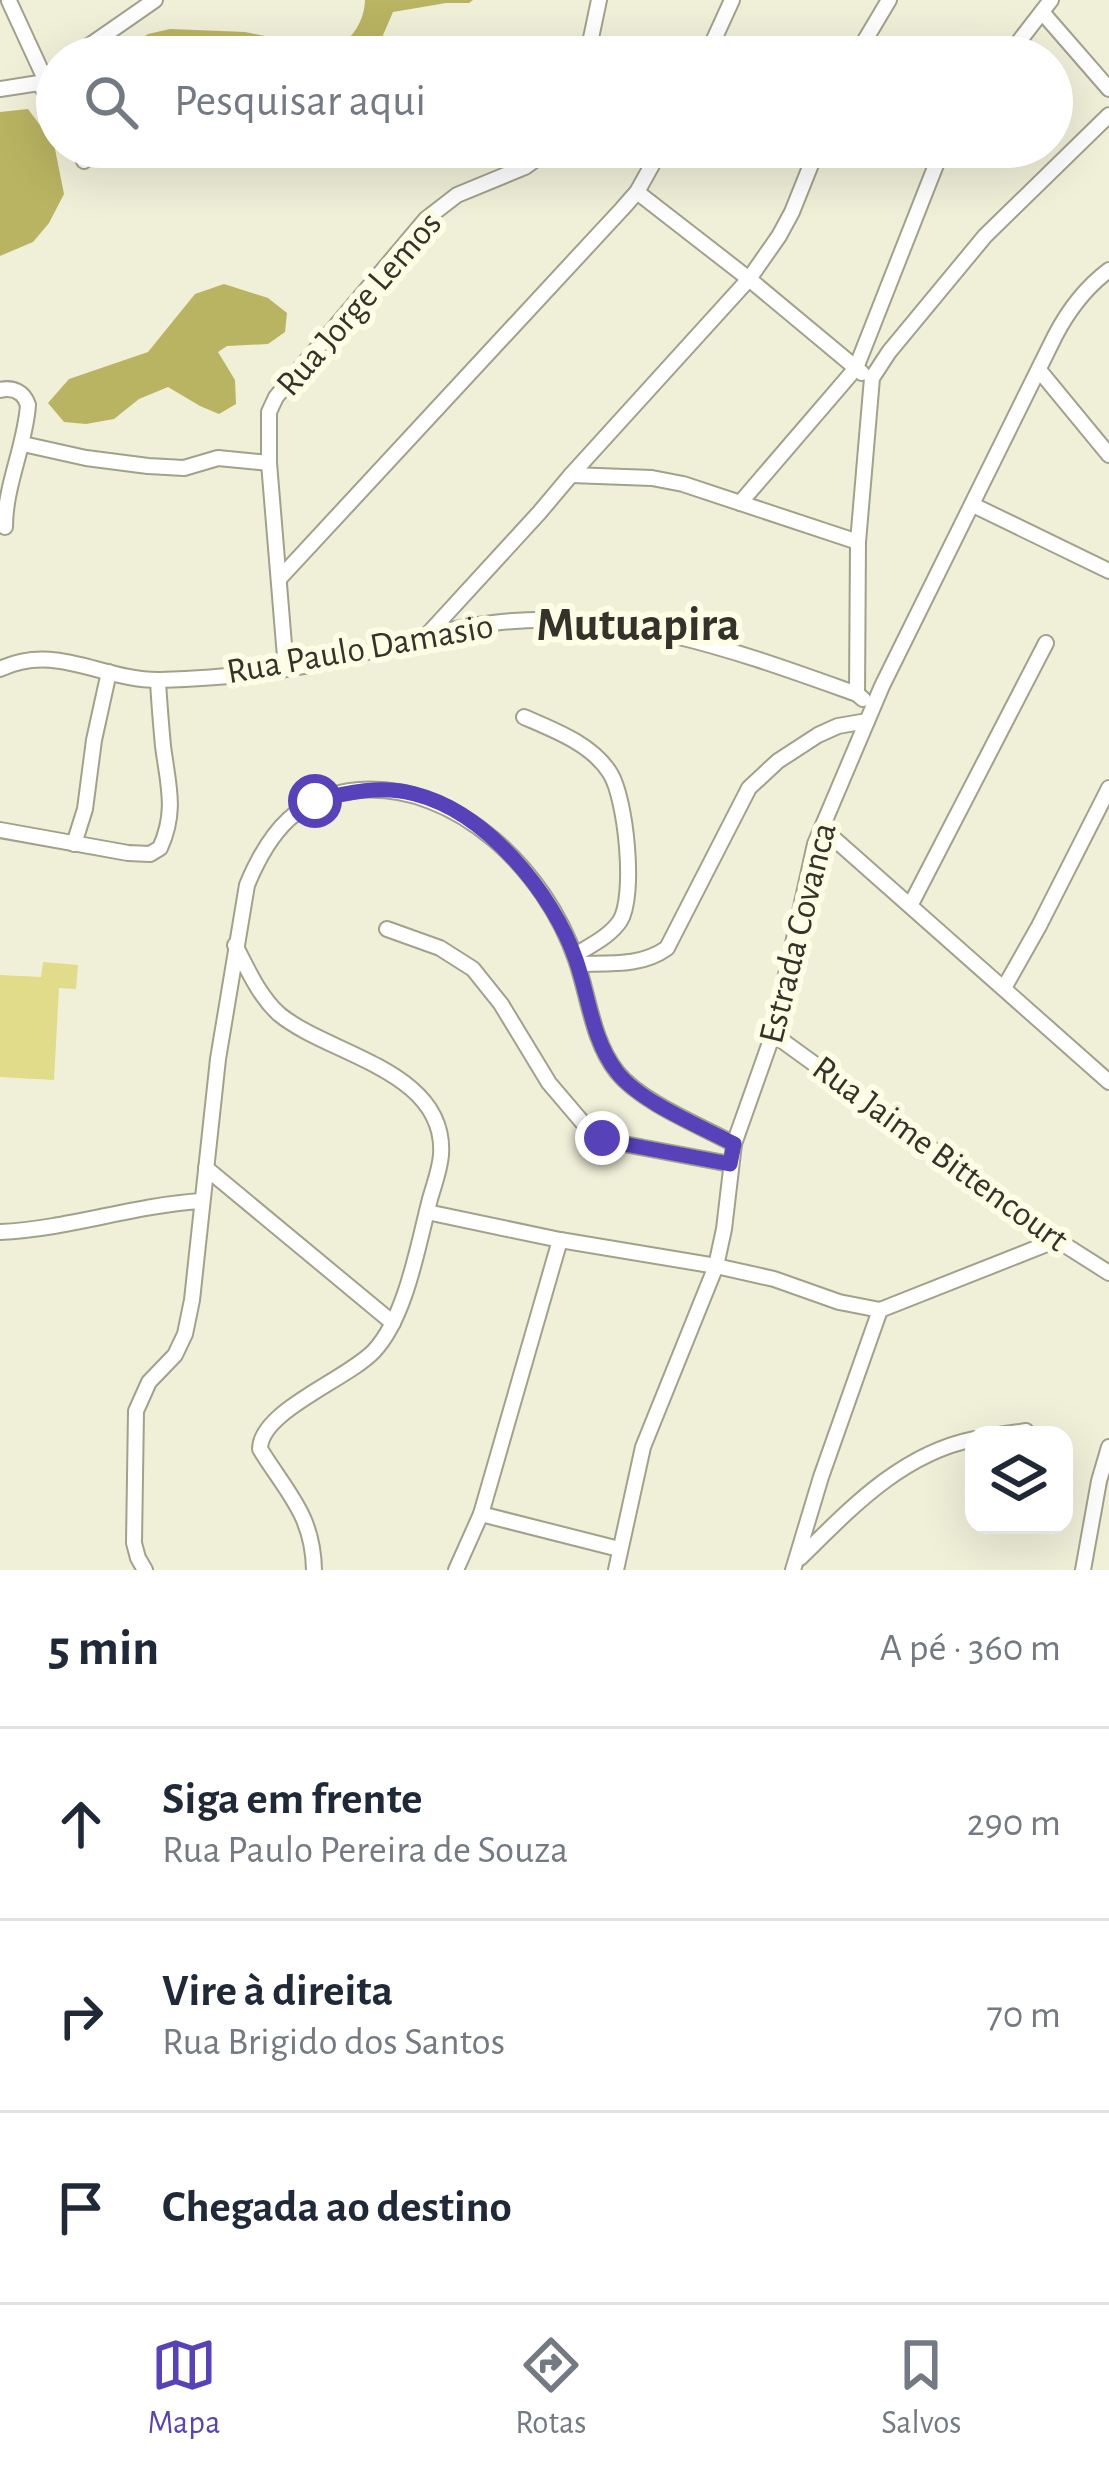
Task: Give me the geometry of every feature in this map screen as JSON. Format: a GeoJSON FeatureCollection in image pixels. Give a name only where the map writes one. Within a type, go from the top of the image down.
{"type":"FeatureCollection","features":[{"type":"Feature","properties":{"kind":"street"},"geometry":{"type":"LineString","coordinates":[[104,36],[155,0]]}},
{"type":"Feature","properties":{"kind":"street"},"geometry":{"type":"LineString","coordinates":[[591,36],[599,0]]}},
{"type":"Feature","properties":{"kind":"street"},"geometry":{"type":"LineString","coordinates":[[713,36],[732,0]]}},
{"type":"Feature","properties":{"kind":"street"},"geometry":{"type":"LineString","coordinates":[[868,36],[889,0]]}},
{"type":"Feature","properties":{"kind":"street"},"geometry":{"type":"LineString","coordinates":[[9,1],[36,55]]}},
{"type":"Feature","properties":{"kind":"street"},"geometry":{"type":"LineString","coordinates":[[1023,36],[1046,6],[1069,36]]}},
{"type":"Feature","properties":{"kind":"street"},"geometry":{"type":"LineString","coordinates":[[1073,42],[1109,89]]}},
{"type":"Feature","properties":{"kind":"street"},"geometry":{"type":"LineString","coordinates":[[0,88],[36,80]]}},
{"type":"Feature","properties":{"kind":"street"},"geometry":{"type":"LineString","coordinates":[[1073,150],[1109,115]]}},
{"type":"Feature","properties":{"kind":"street","name":"Rua Jorge Lemos"},"geometry":{"type":"LineString","coordinates":[[286,670],[269,463],[269,412],[276,397],[426,218],[480,183],[522,168]]}},
{"type":"Feature","properties":{"kind":"street"},"geometry":{"type":"LineString","coordinates":[[279,579],[637,192],[650,168]]}},
{"type":"Feature","properties":{"kind":"street"},"geometry":{"type":"LineString","coordinates":[[428,634],[749,279],[779,236],[810,168]]}},
{"type":"Feature","properties":{"kind":"street"},"geometry":{"type":"LineString","coordinates":[[740,503],[856,368],[935,168]]}},
{"type":"Feature","properties":{"kind":"street"},"geometry":{"type":"LineString","coordinates":[[576,960],[639,962],[667,949],[749,788],[778,761],[818,735],[870,714],[857,694],[858,542],[872,378],[985,236],[1055,168]]}},
{"type":"Feature","properties":{"kind":"street"},"geometry":{"type":"LineString","coordinates":[[637,192],[872,378]]}},
{"type":"Feature","properties":{"kind":"street","name":"Estrada Covanca"},"geometry":{"type":"LineString","coordinates":[[616,1570],[650,1429],[716,1266],[734,1144],[773,1034],[808,870],[822,828],[870,714],[1039,370],[1073,305],[1109,270]]}},
{"type":"Feature","properties":{"kind":"street"},"geometry":{"type":"LineString","coordinates":[[1039,370],[1109,455]]}},
{"type":"Feature","properties":{"kind":"street"},"geometry":{"type":"LineString","coordinates":[[0,389],[15,390],[28,405],[23,445],[6,500],[5,527]]}},
{"type":"Feature","properties":{"kind":"street"},"geometry":{"type":"LineString","coordinates":[[23,445],[148,466],[184,468],[218,458],[269,463]]}},
{"type":"Feature","properties":{"kind":"street"},"geometry":{"type":"LineString","coordinates":[[571,475],[652,478],[858,542]]}},
{"type":"Feature","properties":{"kind":"street"},"geometry":{"type":"LineString","coordinates":[[973,505],[1109,571]]}},
{"type":"Feature","properties":{"kind":"street","name":"Rua Paulo Damasio"},"geometry":{"type":"LineString","coordinates":[[0,669],[20,659],[46,658],[158,680],[286,670],[428,634],[494,622],[553,619],[650,628],[857,694]]}},
{"type":"Feature","properties":{"kind":"street"},"geometry":{"type":"LineString","coordinates":[[911,904],[1046,644]]}},
{"type":"Feature","properties":{"kind":"street"},"geometry":{"type":"LineString","coordinates":[[74,844],[85,808],[109,672]]}},
{"type":"Feature","properties":{"kind":"street"},"geometry":{"type":"LineString","coordinates":[[0,830],[128,853],[150,854],[160,848],[171,818],[171,794],[158,680]]}},
{"type":"Feature","properties":{"kind":"street"},"geometry":{"type":"LineString","coordinates":[[524,717],[566,736],[600,760],[620,795],[626,834],[625,908],[608,935],[576,960]]}},
{"type":"Feature","properties":{"kind":"street"},"geometry":{"type":"LineString","coordinates":[[1004,988],[1109,788]]}},
{"type":"Feature","properties":{"kind":"street"},"geometry":{"type":"LineString","coordinates":[[146,1570],[134,1543],[136,1411],[149,1382],[175,1354],[185,1334],[247,884],[274,833],[293,814],[315,801],[355,790],[385,790],[416,794],[453,809],[485,832],[547,899],[576,960],[597,1032],[619,1076],[652,1100],[734,1144]]}},
{"type":"Feature","properties":{"kind":"street"},"geometry":{"type":"LineString","coordinates":[[822,828],[1109,1082]]}},
{"type":"Feature","properties":{"kind":"street"},"geometry":{"type":"LineString","coordinates":[[387,929],[440,949],[472,969],[501,1004],[549,1083],[589,1130],[624,1144],[730,1164]]}},
{"type":"Feature","properties":{"kind":"street"},"geometry":{"type":"LineString","coordinates":[[235,945],[267,1002],[280,1015],[366,1060],[426,1101],[442,1154],[385,1339],[369,1357],[293,1406],[260,1438],[260,1449],[304,1516],[313,1538],[314,1570]]}},
{"type":"Feature","properties":{"kind":"street","name":"Rua Jaime Bittencourt"},"geometry":{"type":"LineString","coordinates":[[773,1034],[1109,1273]]}},
{"type":"Feature","properties":{"kind":"street"},"geometry":{"type":"LineString","coordinates":[[206,1168],[393,1323]]}},
{"type":"Feature","properties":{"kind":"street"},"geometry":{"type":"LineString","coordinates":[[0,1232],[202,1201]]}},
{"type":"Feature","properties":{"kind":"street"},"geometry":{"type":"LineString","coordinates":[[427,1212],[716,1266],[880,1310],[1058,1240]]}},
{"type":"Feature","properties":{"kind":"street"},"geometry":{"type":"LineString","coordinates":[[456,1570],[481,1514],[560,1240]]}},
{"type":"Feature","properties":{"kind":"street"},"geometry":{"type":"LineString","coordinates":[[795,1566],[880,1310]]}},
{"type":"Feature","properties":{"kind":"street"},"geometry":{"type":"LineString","coordinates":[[795,1566],[894,1472],[965,1442]]}},
{"type":"Feature","properties":{"kind":"street"},"geometry":{"type":"LineString","coordinates":[[1083,1570],[1109,1447]]}},
{"type":"Feature","properties":{"kind":"street"},"geometry":{"type":"LineString","coordinates":[[481,1514],[619,1549]]}},
{"type":"Feature","properties":{"kind":"shaded area"},"geometry":{"type":"Polygon","coordinates":[[[365,0],[473,0],[393,12],[383,36],[351,36],[365,0]]]}},
{"type":"Feature","properties":{"kind":"shaded area"},"geometry":{"type":"Polygon","coordinates":[[[170,29],[265,36],[145,36],[170,29]]]}},
{"type":"Feature","properties":{"kind":"shaded area"},"geometry":{"type":"Polygon","coordinates":[[[28,109],[36,120],[36,168],[59,168],[64,194],[33,242],[0,256],[0,112],[28,109]]]}},
{"type":"Feature","properties":{"kind":"shaded area"},"geometry":{"type":"Polygon","coordinates":[[[224,284],[268,298],[287,313],[285,332],[268,344],[227,346],[218,352],[235,380],[236,404],[219,414],[168,387],[139,399],[114,419],[86,424],[64,422],[48,403],[69,379],[148,352],[195,294],[224,284]]]}},
{"type":"Feature","properties":{"kind":"building"},"geometry":{"type":"Polygon","coordinates":[[[43,962],[78,965],[76,989],[59,988],[54,1080],[0,1077],[0,975],[41,977],[43,962]]]}},
{"type":"Feature","properties":{"kind":"district","name":"Mutuapira"},"geometry":{"type":"Point","coordinates":[638,626]}},
{"type":"Feature","properties":{"kind":"route"},"geometry":{"type":"LineString","coordinates":[[315,801],[355,790],[416,794],[453,809],[485,832],[547,899],[574,955],[597,1032],[619,1076],[652,1100],[734,1144],[730,1164],[602,1138]]}}]}
